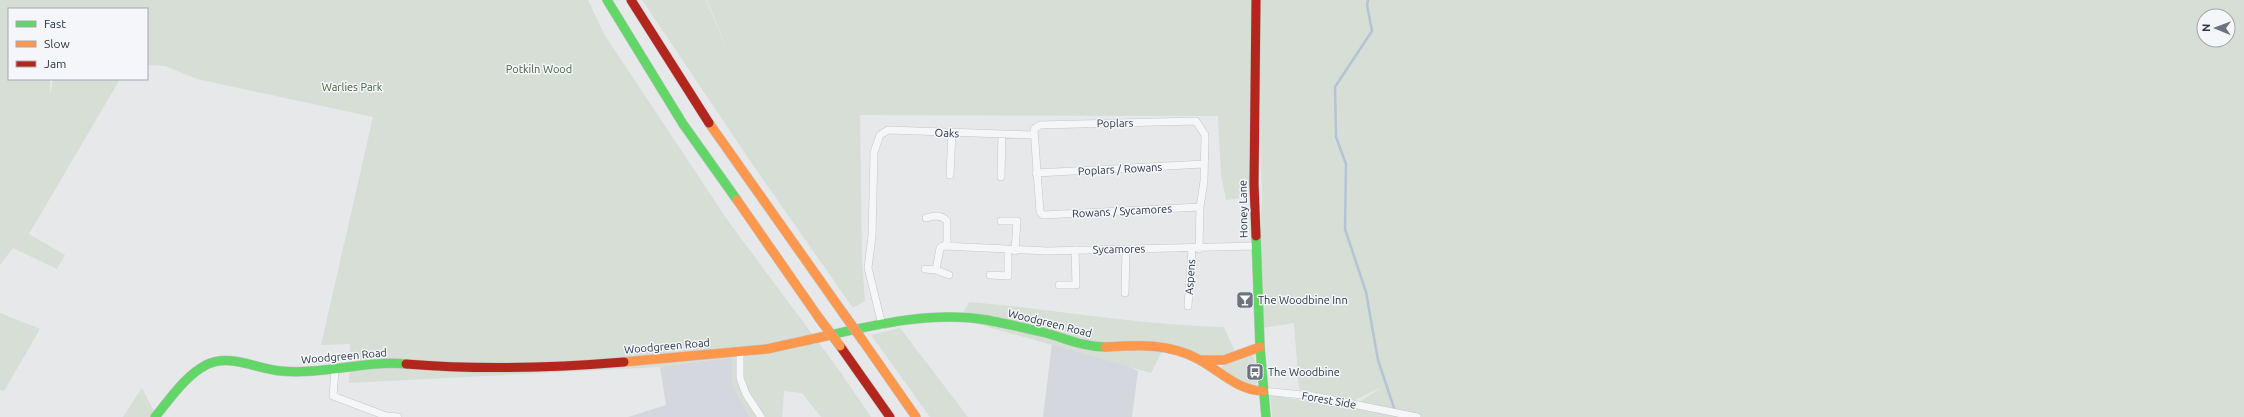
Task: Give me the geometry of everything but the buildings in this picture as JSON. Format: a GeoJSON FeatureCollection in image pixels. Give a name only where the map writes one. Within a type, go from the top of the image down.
{"type":"FeatureCollection","features":[{"type":"Feature","properties":{"kind":"main road"},"geometry":{"type":"LineString","coordinates":[[607,0],[647,68],[690,135],[890,417]]}},
{"type":"Feature","properties":{"kind":"main road"},"geometry":{"type":"LineString","coordinates":[[631,0],[716,134],[916,417]]}},
{"type":"Feature","properties":{"kind":"main road","name":"Honey Lane"},"geometry":{"type":"LineString","coordinates":[[1256,0],[1254,176],[1260,347],[1266,417]]}},
{"type":"Feature","properties":{"kind":"main road","name":"Woodgreen Road"},"geometry":{"type":"LineString","coordinates":[[155,417],[187,379],[206,365],[217,361],[228,360],[276,371],[302,373],[335,370],[352,366],[398,363],[447,367],[578,366],[740,352],[792,344],[882,325],[933,318],[985,320],[1046,333],[1090,347],[1153,345],[1184,353],[1198,359],[1227,379],[1257,391],[1264,391]]}},
{"type":"Feature","properties":{"kind":"main road","name":"Woodgreen Road"},"geometry":{"type":"LineString","coordinates":[[1198,359],[1218,361],[1233,358],[1260,347]]}},
{"type":"Feature","properties":{"kind":"street","name":"Poplars"},"geometry":{"type":"LineString","coordinates":[[1034,135],[1034,129],[1040,124],[1196,121],[1205,135],[1204,164]]}},
{"type":"Feature","properties":{"kind":"street","name":"Oaks"},"geometry":{"type":"LineString","coordinates":[[882,325],[868,268],[872,236],[874,152],[880,135],[888,130],[1034,135]]}},
{"type":"Feature","properties":{"kind":"street"},"geometry":{"type":"LineString","coordinates":[[950,175],[952,133]]}},
{"type":"Feature","properties":{"kind":"street"},"geometry":{"type":"LineString","coordinates":[[1001,177],[1002,134]]}},
{"type":"Feature","properties":{"kind":"street"},"geometry":{"type":"LineString","coordinates":[[1034,135],[1036,174]]}},
{"type":"Feature","properties":{"kind":"street","name":"Poplars / Rowans"},"geometry":{"type":"LineString","coordinates":[[1036,174],[1204,164]]}},
{"type":"Feature","properties":{"kind":"street","name":"Aspens"},"geometry":{"type":"LineString","coordinates":[[1188,306],[1204,164]]}},
{"type":"Feature","properties":{"kind":"street","name":"Rowans / Sycamores"},"geometry":{"type":"LineString","coordinates":[[1036,174],[1040,212],[1043,215],[1200,207]]}},
{"type":"Feature","properties":{"kind":"street"},"geometry":{"type":"LineString","coordinates":[[926,218],[938,216],[944,217],[948,221],[947,246],[940,248],[936,270]]}},
{"type":"Feature","properties":{"kind":"street"},"geometry":{"type":"LineString","coordinates":[[990,275],[1008,276],[1017,221],[1001,221]]}},
{"type":"Feature","properties":{"kind":"street","name":"Sycamores"},"geometry":{"type":"LineString","coordinates":[[947,246],[1047,251],[1195,249],[1256,246]]}},
{"type":"Feature","properties":{"kind":"street"},"geometry":{"type":"LineString","coordinates":[[1125,293],[1126,249]]}},
{"type":"Feature","properties":{"kind":"street"},"geometry":{"type":"LineString","coordinates":[[1059,285],[1076,285],[1075,250]]}},
{"type":"Feature","properties":{"kind":"street"},"geometry":{"type":"LineString","coordinates":[[925,269],[936,270],[949,275]]}},
{"type":"Feature","properties":{"kind":"street"},"geometry":{"type":"LineString","coordinates":[[740,352],[740,378],[754,407],[761,417]]}},
{"type":"Feature","properties":{"kind":"street"},"geometry":{"type":"LineString","coordinates":[[335,370],[333,396],[386,416],[398,417]]}},
{"type":"Feature","properties":{"kind":"street","name":"Forest Side"},"geometry":{"type":"LineString","coordinates":[[1264,391],[1313,396],[1417,417]]}},
{"type":"Feature","properties":{"kind":"shaded area"},"geometry":{"type":"Polygon","coordinates":[[[1053,335],[1090,347],[1138,371],[1132,417],[1043,417],[1053,335]]]}},
{"type":"Feature","properties":{"kind":"shaded area"},"geometry":{"type":"Polygon","coordinates":[[[732,357],[732,384],[750,417],[628,417],[666,405],[660,367],[732,357]]]}},
{"type":"Feature","properties":{"kind":"green space"},"geometry":{"type":"Polygon","coordinates":[[[0,0],[588,0],[604,34],[728,221],[839,370],[871,417],[821,417],[802,393],[784,391],[782,417],[750,417],[732,384],[732,357],[660,367],[349,383],[350,344],[321,345],[373,117],[197,79],[165,66],[148,65],[148,8],[8,8],[8,80],[50,80],[50,95],[53,80],[119,80],[29,234],[65,255],[57,269],[13,248],[0,265],[0,0]]]}},
{"type":"Feature","properties":{"kind":"green space"},"geometry":{"type":"Polygon","coordinates":[[[642,0],[706,0],[732,62],[707,0],[1251,0],[1249,181],[1243,178],[1249,197],[1226,200],[1221,174],[1218,116],[860,115],[862,262],[865,301],[853,308],[755,168],[642,0]]]}},
{"type":"Feature","properties":{"kind":"green space"},"geometry":{"type":"Polygon","coordinates":[[[1260,0],[2244,0],[2244,417],[1272,417],[1270,395],[1350,408],[1382,387],[1353,401],[1299,389],[1294,323],[1262,328],[1260,242],[1262,197],[1259,105],[1260,0]]]}},
{"type":"Feature","properties":{"kind":"green space"},"geometry":{"type":"Polygon","coordinates":[[[969,302],[1128,320],[1192,326],[1224,327],[1236,354],[1200,358],[1166,343],[1151,373],[960,319],[969,302]]]}},
{"type":"Feature","properties":{"kind":"green space"},"geometry":{"type":"Polygon","coordinates":[[[0,313],[40,329],[4,391],[0,390],[0,313]]]}},
{"type":"Feature","properties":{"kind":"green space"},"geometry":{"type":"Polygon","coordinates":[[[900,328],[968,417],[930,417],[871,335],[900,328]]]}},
{"type":"Feature","properties":{"kind":"green space"},"geometry":{"type":"Polygon","coordinates":[[[1253,356],[1255,361],[1257,383],[1254,385],[1236,379],[1220,368],[1226,364],[1253,356]]]}},
{"type":"Feature","properties":{"kind":"green space"},"geometry":{"type":"Polygon","coordinates":[[[142,388],[157,417],[123,417],[142,388]]]}},
{"type":"Feature","properties":{"kind":"waterway"},"geometry":{"type":"LineString","coordinates":[[1368,0],[1367,5],[1372,31],[1335,87],[1336,137],[1346,164],[1345,229],[1366,292],[1378,360],[1397,417]]}},
{"type":"Feature","properties":{"kind":"traffic: fast"},"geometry":{"type":"LineString","coordinates":[[607,0],[683,124],[737,200]]}},
{"type":"Feature","properties":{"kind":"traffic: fast"},"geometry":{"type":"LineString","coordinates":[[1256,236],[1260,347],[1266,417]]}},
{"type":"Feature","properties":{"kind":"traffic: fast"},"geometry":{"type":"LineString","coordinates":[[826,336],[885,323],[947,317],[987,320],[1046,333],[1083,344],[1105,347]]}},
{"type":"Feature","properties":{"kind":"traffic: fast"},"geometry":{"type":"LineString","coordinates":[[155,417],[178,388],[191,375],[206,365],[215,362],[234,361],[272,370],[297,372],[376,364],[406,364]]}},
{"type":"Feature","properties":{"kind":"traffic: slow"},"geometry":{"type":"LineString","coordinates":[[709,123],[843,313]]}},
{"type":"Feature","properties":{"kind":"traffic: slow"},"geometry":{"type":"LineString","coordinates":[[737,200],[819,318]]}},
{"type":"Feature","properties":{"kind":"traffic: slow"},"geometry":{"type":"LineString","coordinates":[[843,313],[863,341]]}},
{"type":"Feature","properties":{"kind":"traffic: slow"},"geometry":{"type":"LineString","coordinates":[[819,318],[840,346]]}},
{"type":"Feature","properties":{"kind":"traffic: slow"},"geometry":{"type":"LineString","coordinates":[[624,362],[767,349],[826,336]]}},
{"type":"Feature","properties":{"kind":"traffic: slow"},"geometry":{"type":"LineString","coordinates":[[863,341],[916,417]]}},
{"type":"Feature","properties":{"kind":"traffic: slow"},"geometry":{"type":"LineString","coordinates":[[1105,347],[1153,346],[1175,350],[1198,359],[1245,388],[1263,391]]}},
{"type":"Feature","properties":{"kind":"traffic: slow"},"geometry":{"type":"LineString","coordinates":[[1200,360],[1224,360],[1260,347]]}},
{"type":"Feature","properties":{"kind":"traffic: jam"},"geometry":{"type":"LineString","coordinates":[[631,0],[709,123]]}},
{"type":"Feature","properties":{"kind":"traffic: jam"},"geometry":{"type":"LineString","coordinates":[[1256,0],[1254,184],[1256,236]]}},
{"type":"Feature","properties":{"kind":"traffic: jam"},"geometry":{"type":"LineString","coordinates":[[840,346],[890,417]]}},
{"type":"Feature","properties":{"kind":"traffic: jam"},"geometry":{"type":"LineString","coordinates":[[406,364],[515,368],[624,362]]}},
{"type":"Feature","properties":{"kind":"place","name":"The Woodbine Inn"},"geometry":{"type":"Point","coordinates":[1245,300]}},
{"type":"Feature","properties":{"kind":"place","name":"The Woodbine"},"geometry":{"type":"Point","coordinates":[1255,372]}},
{"type":"Feature","properties":{"kind":"park label","name":"Potkiln Wood"},"geometry":{"type":"Point","coordinates":[539,69]}},
{"type":"Feature","properties":{"kind":"park label","name":"Warlies Park"},"geometry":{"type":"Point","coordinates":[352,87]}}]}
